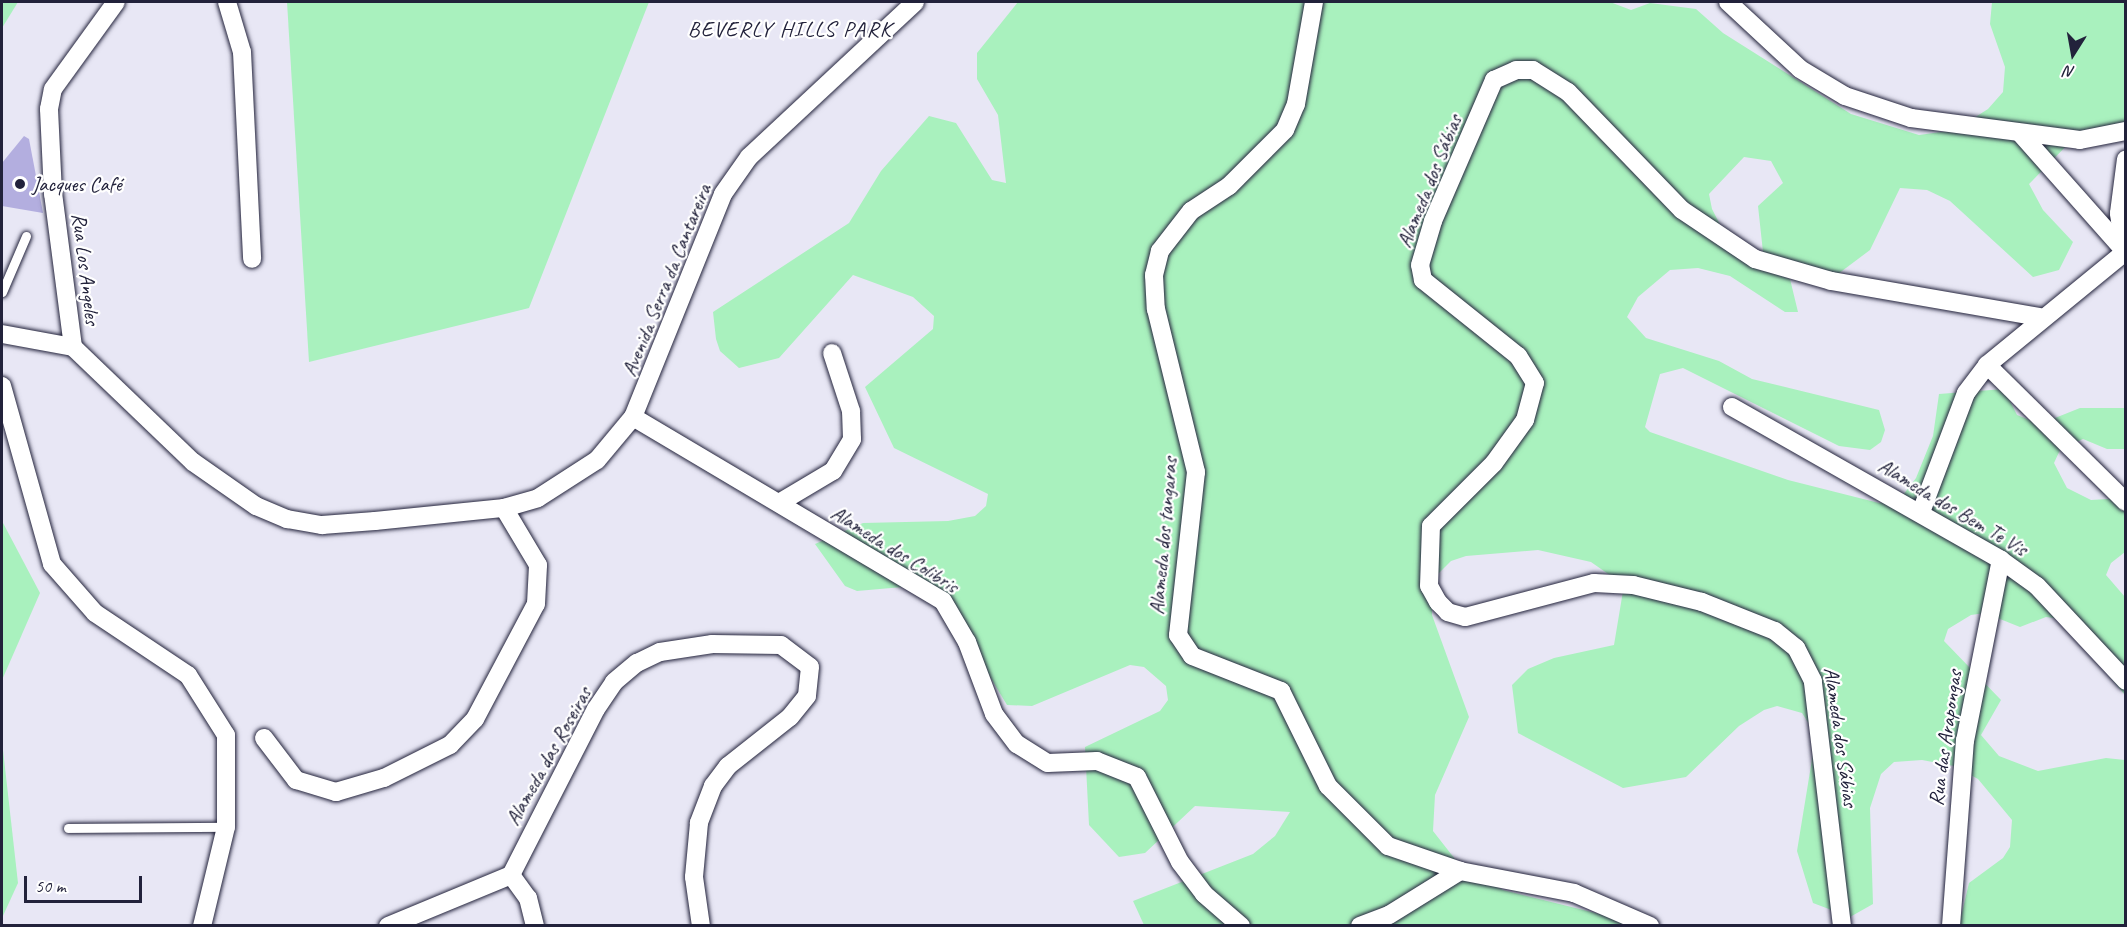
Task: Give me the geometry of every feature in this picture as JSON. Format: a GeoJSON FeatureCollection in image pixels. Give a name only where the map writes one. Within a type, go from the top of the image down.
{"type":"FeatureCollection","features":[{"type":"Feature","properties":{"kind":"street","name":"Rua Los Angeles"},"geometry":{"type":"LineString","coordinates":[[73,347],[53,194],[49,109],[58,81],[116,2]]}},
{"type":"Feature","properties":{"kind":"street"},"geometry":{"type":"LineString","coordinates":[[227,2],[242,52],[252,259]]}},
{"type":"Feature","properties":{"kind":"street","name":"Avenida Serra da Cantareira"},"geometry":{"type":"LineString","coordinates":[[73,347],[193,462],[256,506],[287,519],[322,525],[504,508],[568,483],[619,438],[633,417],[723,194],[749,157],[915,2]]}},
{"type":"Feature","properties":{"kind":"street","name":"Alameda dos tangaras"},"geometry":{"type":"LineString","coordinates":[[1314,2],[1296,104],[1285,130],[1269,152],[1191,211],[1170,234],[1154,275],[1156,309],[1193,443],[1196,472],[1176,617],[1182,646],[1192,656],[1281,691],[1328,786],[1365,829],[1388,846],[1460,871]]}},
{"type":"Feature","properties":{"kind":"street"},"geometry":{"type":"LineString","coordinates":[[1728,2],[1800,69],[1845,96],[1911,118],[2080,140],[2126,131]]}},
{"type":"Feature","properties":{"kind":"street","name":"Alameda dos Sábias"},"geometry":{"type":"LineString","coordinates":[[1842,926],[1813,681],[1796,648],[1775,631],[1702,602],[1633,585],[1594,583],[1465,617],[1448,612],[1438,602],[1429,586],[1431,526],[1494,463],[1525,420],[1536,383],[1518,356],[1423,280],[1420,265],[1433,221],[1494,80],[1526,69],[1548,76],[1568,92],[1682,210],[1755,259],[1831,281],[2040,317]]}},
{"type":"Feature","properties":{"kind":"street"},"geometry":{"type":"LineString","coordinates":[[2020,133],[2125,252]]}},
{"type":"Feature","properties":{"kind":"street"},"geometry":{"type":"LineString","coordinates":[[2125,252],[2119,213],[2126,159]]}},
{"type":"Feature","properties":{"kind":"street"},"geometry":{"type":"LineString","coordinates":[[1921,512],[1966,393],[1988,365],[2040,317],[2125,252]]}},
{"type":"Feature","properties":{"kind":"street"},"geometry":{"type":"LineString","coordinates":[[2,334],[73,347]]}},
{"type":"Feature","properties":{"kind":"street"},"geometry":{"type":"LineString","coordinates":[[779,503],[833,471],[849,448],[851,411],[832,353]]}},
{"type":"Feature","properties":{"kind":"street"},"geometry":{"type":"LineString","coordinates":[[1988,365],[2126,502]]}},
{"type":"Feature","properties":{"kind":"street"},"geometry":{"type":"LineString","coordinates":[[2,386],[52,564],[95,613],[188,675],[226,735],[226,827],[202,926]]}},
{"type":"Feature","properties":{"kind":"street","name":"Alameda dos Bem Te Vis"},"geometry":{"type":"LineString","coordinates":[[1732,407],[1921,512],[2001,560],[2054,602],[2126,681]]}},
{"type":"Feature","properties":{"kind":"street","name":"Alameda dos Colibris"},"geometry":{"type":"LineString","coordinates":[[633,417],[943,601],[967,642],[994,714],[1017,744],[1048,763],[1097,761],[1137,777],[1180,862],[1204,894],[1241,926]]}},
{"type":"Feature","properties":{"kind":"street"},"geometry":{"type":"LineString","coordinates":[[264,738],[296,780],[336,792],[384,778],[450,745],[475,719],[536,604],[538,565],[521,528],[504,508]]}},
{"type":"Feature","properties":{"kind":"street","name":"Rua das Arapongas"},"geometry":{"type":"LineString","coordinates":[[1951,926],[1965,741],[2001,560]]}},
{"type":"Feature","properties":{"kind":"street","name":"Alameda das Roseiras"},"geometry":{"type":"LineString","coordinates":[[512,875],[614,682],[660,652],[755,641],[781,645],[810,667],[807,696],[790,717],[728,766],[712,786],[699,823],[694,877],[701,926]]}},
{"type":"Feature","properties":{"kind":"street"},"geometry":{"type":"LineString","coordinates":[[1360,926],[1389,915],[1460,871],[1574,893],[1650,926]]}},
{"type":"Feature","properties":{"kind":"street"},"geometry":{"type":"LineString","coordinates":[[388,926],[512,875],[528,898],[535,926]]}},
{"type":"Feature","properties":{"kind":"lane"},"geometry":{"type":"LineString","coordinates":[[2,292],[26,236]]}},
{"type":"Feature","properties":{"kind":"lane"},"geometry":{"type":"LineString","coordinates":[[68,828],[226,827]]}},
{"type":"Feature","properties":{"kind":"green space"},"geometry":{"type":"Polygon","coordinates":[[[2,2],[18,2],[2,28],[2,2]]]}},
{"type":"Feature","properties":{"kind":"green space"},"geometry":{"type":"Polygon","coordinates":[[[287,2],[649,2],[529,308],[309,362],[287,2]]]}},
{"type":"Feature","properties":{"kind":"green space"},"geometry":{"type":"Polygon","coordinates":[[[1018,2],[1610,2],[1631,10],[1650,3],[1696,9],[1723,33],[1851,114],[1919,135],[1955,130],[1988,109],[2003,92],[2005,67],[1990,24],[1992,2],[2125,2],[2125,136],[2075,137],[2029,184],[2043,210],[2073,242],[2059,270],[2033,277],[1950,201],[1927,190],[1900,188],[1870,250],[1826,283],[1763,252],[1758,206],[1783,183],[1771,161],[1744,157],[1709,194],[1712,209],[1730,244],[1762,269],[1790,279],[1798,312],[1785,312],[1730,276],[1698,268],[1670,270],[1638,297],[1627,317],[1646,338],[1719,361],[1752,379],[1879,410],[1885,430],[1881,442],[1870,450],[1839,446],[1683,368],[1660,374],[1645,427],[1650,432],[1788,480],[1879,503],[1900,499],[1916,478],[1933,436],[1939,394],[2004,389],[2017,415],[2040,424],[2080,408],[2125,408],[2125,449],[2107,449],[2083,439],[2060,450],[2054,463],[2067,488],[2091,500],[2125,498],[2125,552],[2111,563],[2106,575],[2125,597],[2125,695],[2061,619],[2046,617],[2020,627],[1985,613],[1971,615],[1948,629],[1944,641],[2001,700],[1981,735],[1999,756],[2038,771],[2106,758],[2125,760],[2125,925],[1959,925],[1969,883],[2003,858],[2010,847],[2012,820],[1978,779],[1954,766],[1922,760],[1894,762],[1881,774],[1870,808],[1873,904],[1850,917],[1813,903],[1797,851],[1816,735],[1802,713],[1777,706],[1764,710],[1739,726],[1686,777],[1623,788],[1518,733],[1512,685],[1528,669],[1554,658],[1614,645],[1624,585],[1591,562],[1538,550],[1466,556],[1451,561],[1432,580],[1432,615],[1469,717],[1435,795],[1433,831],[1462,868],[1503,890],[1644,925],[1144,925],[1133,901],[1253,854],[1275,836],[1290,812],[1195,806],[1145,853],[1119,857],[1089,825],[1085,747],[1160,711],[1168,700],[1166,686],[1144,667],[1130,665],[1032,706],[1007,705],[963,632],[914,586],[857,591],[845,586],[815,544],[863,523],[948,521],[975,516],[986,506],[988,494],[894,448],[865,387],[933,329],[934,316],[913,297],[853,275],[779,358],[739,368],[720,351],[716,339],[713,312],[849,223],[881,171],[929,116],[956,123],[992,180],[1006,183],[998,115],[977,79],[977,53],[1018,2]]]}},
{"type":"Feature","properties":{"kind":"green space"},"geometry":{"type":"Polygon","coordinates":[[[2,521],[40,593],[2,680],[2,521]]]}},
{"type":"Feature","properties":{"kind":"green space"},"geometry":{"type":"Polygon","coordinates":[[[2,741],[18,883],[2,918],[2,741]]]}},
{"type":"Feature","properties":{"kind":"building","name":"Jacques Café"},"geometry":{"type":"Polygon","coordinates":[[[24,136],[29,139],[43,213],[2,206],[2,163],[24,136]]]}},
{"type":"Feature","properties":{"kind":"place","name":"Jacques Café"},"geometry":{"type":"Point","coordinates":[20,184]}},
{"type":"Feature","properties":{"kind":"district","name":"BEVERLY HILLS PARK"},"geometry":{"type":"Point","coordinates":[790,30]}}]}
